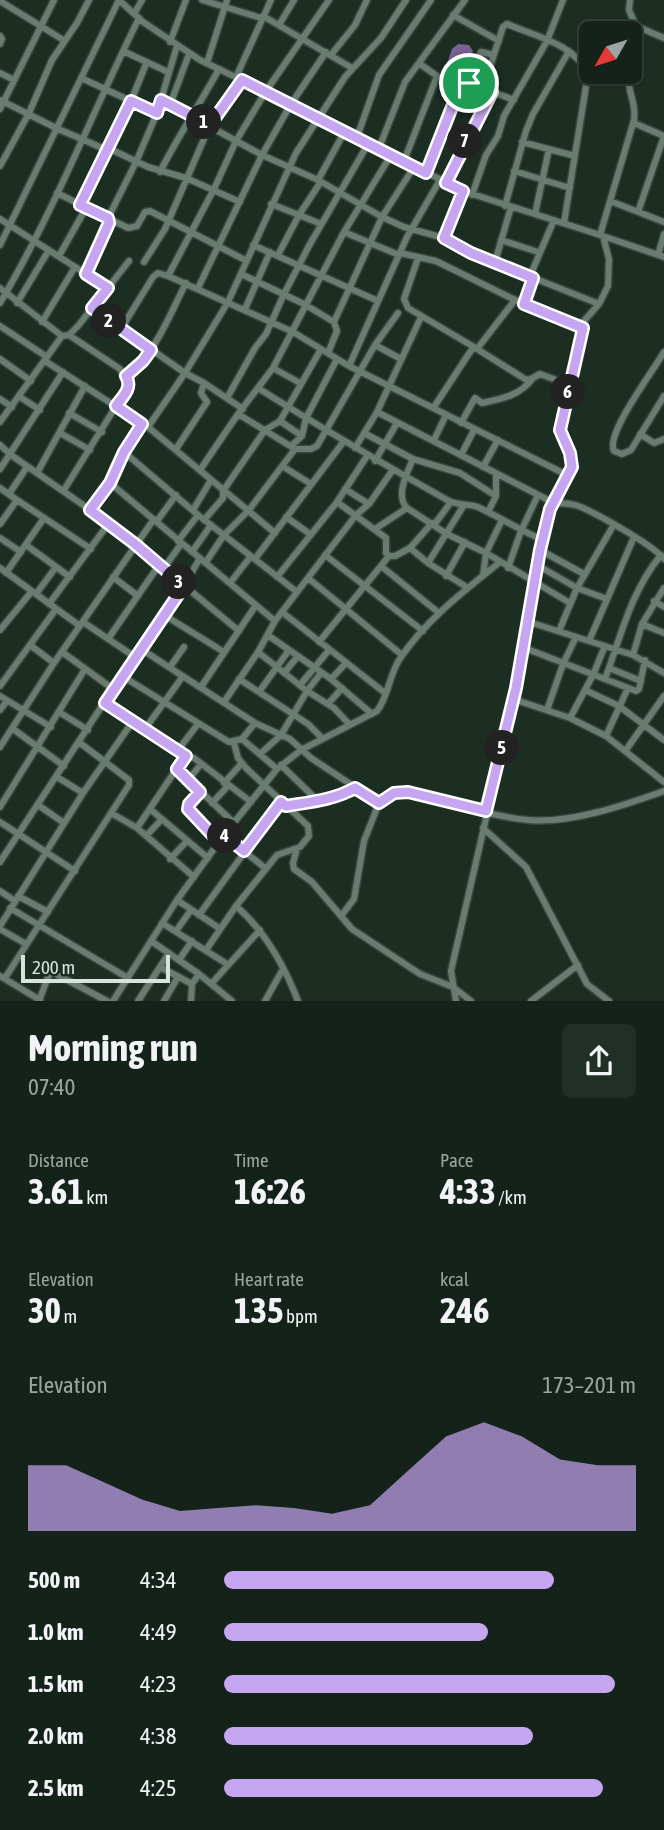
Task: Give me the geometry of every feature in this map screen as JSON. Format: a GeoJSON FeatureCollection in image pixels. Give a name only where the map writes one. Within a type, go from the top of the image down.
{"type":"FeatureCollection","features":[{"type":"Feature","properties":{"kind":"street"},"geometry":{"type":"LineString","coordinates":[[13,9],[18,0]]}},
{"type":"Feature","properties":{"kind":"street"},"geometry":{"type":"LineString","coordinates":[[0,109],[54,0]]}},
{"type":"Feature","properties":{"kind":"street"},"geometry":{"type":"LineString","coordinates":[[0,166],[29,113],[52,60],[89,0]]}},
{"type":"Feature","properties":{"kind":"street"},"geometry":{"type":"LineString","coordinates":[[0,245],[119,0],[136,16],[189,54],[472,195],[661,256],[664,234]]}},
{"type":"Feature","properties":{"kind":"street"},"geometry":{"type":"LineString","coordinates":[[0,303],[3,291],[35,240],[123,51],[142,0]]}},
{"type":"Feature","properties":{"kind":"street"},"geometry":{"type":"LineString","coordinates":[[86,274],[109,227],[108,218],[136,163],[157,113],[186,0]]}},
{"type":"Feature","properties":{"kind":"street"},"geometry":{"type":"LineString","coordinates":[[202,0],[226,3],[262,17],[352,68]]}},
{"type":"Feature","properties":{"kind":"street"},"geometry":{"type":"LineString","coordinates":[[144,262],[169,220],[210,125],[239,78],[271,0]]}},
{"type":"Feature","properties":{"kind":"street"},"geometry":{"type":"LineString","coordinates":[[279,25],[294,0]]}},
{"type":"Feature","properties":{"kind":"street"},"geometry":{"type":"LineString","coordinates":[[168,276],[236,141],[266,91],[329,0]]}},
{"type":"Feature","properties":{"kind":"street"},"geometry":{"type":"LineString","coordinates":[[198,289],[262,155],[291,104],[329,53],[355,25],[367,0]]}},
{"type":"Feature","properties":{"kind":"street"},"geometry":{"type":"LineString","coordinates":[[90,510],[110,483],[124,452],[185,373],[228,302],[288,167],[318,117],[352,68],[381,38],[407,0]]}},
{"type":"Feature","properties":{"kind":"street"},"geometry":{"type":"LineString","coordinates":[[358,137],[379,75],[431,0]]}},
{"type":"Feature","properties":{"kind":"street"},"geometry":{"type":"LineString","coordinates":[[379,148],[400,93],[465,0]]}},
{"type":"Feature","properties":{"kind":"street"},"geometry":{"type":"LineString","coordinates":[[472,195],[486,155],[547,41],[563,0]]}},
{"type":"Feature","properties":{"kind":"street"},"geometry":{"type":"LineString","coordinates":[[630,0],[629,10],[634,21]]}},
{"type":"Feature","properties":{"kind":"street"},"geometry":{"type":"LineString","coordinates":[[0,1],[65,41]]}},
{"type":"Feature","properties":{"kind":"street"},"geometry":{"type":"LineString","coordinates":[[207,63],[226,3]]}},
{"type":"Feature","properties":{"kind":"street"},"geometry":{"type":"LineString","coordinates":[[453,15],[499,41]]}},
{"type":"Feature","properties":{"kind":"street"},"geometry":{"type":"LineString","coordinates":[[483,88],[503,27],[507,24],[569,51],[580,61],[588,74],[564,223]]}},
{"type":"Feature","properties":{"kind":"street"},"geometry":{"type":"LineString","coordinates":[[642,29],[664,38]]}},
{"type":"Feature","properties":{"kind":"street"},"geometry":{"type":"LineString","coordinates":[[0,36],[0,44]]}},
{"type":"Feature","properties":{"kind":"street"},"geometry":{"type":"LineString","coordinates":[[123,51],[168,72]]}},
{"type":"Feature","properties":{"kind":"street"},"geometry":{"type":"LineString","coordinates":[[495,262],[522,142],[533,114],[569,51]]}},
{"type":"Feature","properties":{"kind":"street"},"geometry":{"type":"LineString","coordinates":[[426,173],[452,107],[469,83],[481,52],[494,55]]}},
{"type":"Feature","properties":{"kind":"street"},"geometry":{"type":"LineString","coordinates":[[170,105],[189,54]]}},
{"type":"Feature","properties":{"kind":"street"},"geometry":{"type":"LineString","coordinates":[[59,256],[146,64]]}},
{"type":"Feature","properties":{"kind":"street"},"geometry":{"type":"LineString","coordinates":[[404,161],[437,76],[419,64]]}},
{"type":"Feature","properties":{"kind":"street"},"geometry":{"type":"LineString","coordinates":[[160,172],[175,141],[193,117],[219,69]]}},
{"type":"Feature","properties":{"kind":"street"},"geometry":{"type":"LineString","coordinates":[[0,74],[14,80]]}},
{"type":"Feature","properties":{"kind":"street"},"geometry":{"type":"LineString","coordinates":[[81,78],[157,113]]}},
{"type":"Feature","properties":{"kind":"street"},"geometry":{"type":"LineString","coordinates":[[469,83],[514,100]]}},
{"type":"Feature","properties":{"kind":"street"},"geometry":{"type":"LineString","coordinates":[[456,1000],[452,971],[513,699],[540,550],[554,503],[572,467],[572,457],[560,430],[585,319],[606,292],[609,277],[608,251],[602,235],[634,123],[635,109],[627,84]]}},
{"type":"Feature","properties":{"kind":"street"},"geometry":{"type":"LineString","coordinates":[[349,366],[407,237],[443,181],[492,92]]}},
{"type":"Feature","properties":{"kind":"street"},"geometry":{"type":"LineString","coordinates":[[161,100],[262,155],[317,180],[382,217],[444,238],[495,262],[599,304]]}},
{"type":"Feature","properties":{"kind":"street"},"geometry":{"type":"LineString","coordinates":[[2,101],[136,163],[186,178],[240,202]]}},
{"type":"Feature","properties":{"kind":"street"},"geometry":{"type":"LineString","coordinates":[[634,123],[664,136],[638,212]]}},
{"type":"Feature","properties":{"kind":"street"},"geometry":{"type":"LineString","coordinates":[[317,180],[345,131]]}},
{"type":"Feature","properties":{"kind":"street"},"geometry":{"type":"LineString","coordinates":[[522,142],[575,156]]}},
{"type":"Feature","properties":{"kind":"street"},"geometry":{"type":"LineString","coordinates":[[227,398],[255,348],[266,334],[321,224],[368,144]]}},
{"type":"Feature","properties":{"kind":"street"},"geometry":{"type":"LineString","coordinates":[[535,215],[549,149]]}},
{"type":"Feature","properties":{"kind":"street"},"geometry":{"type":"LineString","coordinates":[[200,470],[273,368],[293,332],[304,304],[391,155]]}},
{"type":"Feature","properties":{"kind":"street"},"geometry":{"type":"LineString","coordinates":[[334,322],[382,217],[414,167]]}},
{"type":"Feature","properties":{"kind":"street"},"geometry":{"type":"LineString","coordinates":[[514,172],[570,188]]}},
{"type":"Feature","properties":{"kind":"street"},"geometry":{"type":"LineString","coordinates":[[278,255],[320,183],[317,180]]}},
{"type":"Feature","properties":{"kind":"street"},"geometry":{"type":"LineString","coordinates":[[444,238],[463,191]]}},
{"type":"Feature","properties":{"kind":"street"},"geometry":{"type":"LineString","coordinates":[[57,192],[128,228],[137,226],[147,211],[247,261]]}},
{"type":"Feature","properties":{"kind":"street"},"geometry":{"type":"LineString","coordinates":[[610,201],[664,222]]}},
{"type":"Feature","properties":{"kind":"street"},"geometry":{"type":"LineString","coordinates":[[271,204],[321,224]]}},
{"type":"Feature","properties":{"kind":"street"},"geometry":{"type":"LineString","coordinates":[[0,219],[108,288]]}},
{"type":"Feature","properties":{"kind":"street"},"geometry":{"type":"LineString","coordinates":[[524,304],[538,252],[554,220]]}},
{"type":"Feature","properties":{"kind":"street"},"geometry":{"type":"LineString","coordinates":[[344,232],[399,254],[436,261],[515,300],[583,328]]}},
{"type":"Feature","properties":{"kind":"street"},"geometry":{"type":"LineString","coordinates":[[501,240],[538,252]]}},
{"type":"Feature","properties":{"kind":"street"},"geometry":{"type":"LineString","coordinates":[[253,245],[378,301]]}},
{"type":"Feature","properties":{"kind":"street"},"geometry":{"type":"LineString","coordinates":[[17,303],[49,250]]}},
{"type":"Feature","properties":{"kind":"street"},"geometry":{"type":"LineString","coordinates":[[244,309],[270,252]]}},
{"type":"Feature","properties":{"kind":"street"},"geometry":{"type":"LineString","coordinates":[[418,258],[404,299],[408,308],[524,379],[540,374],[570,385]]}},
{"type":"Feature","properties":{"kind":"street"},"geometry":{"type":"LineString","coordinates":[[0,422],[46,359],[130,261]]}},
{"type":"Feature","properties":{"kind":"street"},"geometry":{"type":"LineString","coordinates":[[41,322],[75,267]]}},
{"type":"Feature","properties":{"kind":"street"},"geometry":{"type":"LineString","coordinates":[[121,329],[153,277],[159,273],[293,332],[349,366],[567,475]]}},
{"type":"Feature","properties":{"kind":"street"},"geometry":{"type":"LineString","coordinates":[[241,274],[304,304],[334,322],[337,331],[328,353]]}},
{"type":"Feature","properties":{"kind":"street"},"geometry":{"type":"LineString","coordinates":[[126,376],[151,350],[186,283]]}},
{"type":"Feature","properties":{"kind":"street"},"geometry":{"type":"LineString","coordinates":[[3,291],[41,322],[120,369],[129,385],[64,490]]}},
{"type":"Feature","properties":{"kind":"street"},"geometry":{"type":"LineString","coordinates":[[434,407],[476,348],[515,300]]}},
{"type":"Feature","properties":{"kind":"street"},"geometry":{"type":"LineString","coordinates":[[92,308],[185,373],[227,398],[265,430],[293,447],[311,449],[317,446],[362,372],[375,345],[398,313]]}},
{"type":"Feature","properties":{"kind":"street"},"geometry":{"type":"LineString","coordinates":[[355,448],[377,412],[421,317]]}},
{"type":"Feature","properties":{"kind":"street"},"geometry":{"type":"LineString","coordinates":[[0,326],[62,372],[176,449],[275,533]]}},
{"type":"Feature","properties":{"kind":"street"},"geometry":{"type":"LineString","coordinates":[[375,345],[401,359]]}},
{"type":"Feature","properties":{"kind":"street"},"geometry":{"type":"LineString","coordinates":[[108,639],[180,542],[223,499],[223,491],[265,430],[280,421],[321,349]]}},
{"type":"Feature","properties":{"kind":"street"},"geometry":{"type":"LineString","coordinates":[[664,352],[636,395],[612,441],[611,447],[617,453],[627,453],[664,396]]}},
{"type":"Feature","properties":{"kind":"street"},"geometry":{"type":"LineString","coordinates":[[0,359],[31,381]]}},
{"type":"Feature","properties":{"kind":"street"},"geometry":{"type":"LineString","coordinates":[[0,862],[184,586],[224,535],[249,510],[282,466],[302,436],[306,418],[337,359]]}},
{"type":"Feature","properties":{"kind":"street"},"geometry":{"type":"LineString","coordinates":[[273,368],[300,383]]}},
{"type":"Feature","properties":{"kind":"street"},"geometry":{"type":"LineString","coordinates":[[0,469],[62,372]]}},
{"type":"Feature","properties":{"kind":"street"},"geometry":{"type":"LineString","coordinates":[[461,423],[475,398],[482,403],[518,393],[526,388],[533,378]]}},
{"type":"Feature","properties":{"kind":"street"},"geometry":{"type":"LineString","coordinates":[[176,449],[207,402],[201,393],[204,383]]}},
{"type":"Feature","properties":{"kind":"street"},"geometry":{"type":"LineString","coordinates":[[37,473],[85,386]]}},
{"type":"Feature","properties":{"kind":"street"},"geometry":{"type":"LineString","coordinates":[[258,388],[392,471],[451,502],[476,506],[543,540]]}},
{"type":"Feature","properties":{"kind":"street"},"geometry":{"type":"LineString","coordinates":[[20,397],[40,410]]}},
{"type":"Feature","properties":{"kind":"street"},"geometry":{"type":"LineString","coordinates":[[0,399],[12,407]]}},
{"type":"Feature","properties":{"kind":"street"},"geometry":{"type":"LineString","coordinates":[[377,412],[554,503],[582,507],[634,537],[662,557],[643,580],[633,600],[605,679]]}},
{"type":"Feature","properties":{"kind":"street"},"geometry":{"type":"LineString","coordinates":[[69,413],[102,432]]}},
{"type":"Feature","properties":{"kind":"street"},"geometry":{"type":"LineString","coordinates":[[435,440],[446,415]]}},
{"type":"Feature","properties":{"kind":"street"},"geometry":{"type":"LineString","coordinates":[[280,421],[302,436]]}},
{"type":"Feature","properties":{"kind":"street"},"geometry":{"type":"LineString","coordinates":[[375,461],[397,423]]}},
{"type":"Feature","properties":{"kind":"street"},"geometry":{"type":"LineString","coordinates":[[461,455],[474,430]]}},
{"type":"Feature","properties":{"kind":"street"},"geometry":{"type":"LineString","coordinates":[[60,433],[90,450]]}},
{"type":"Feature","properties":{"kind":"street"},"geometry":{"type":"LineString","coordinates":[[364,433],[413,459],[460,474],[496,496]]}},
{"type":"Feature","properties":{"kind":"street"},"geometry":{"type":"LineString","coordinates":[[640,434],[654,443],[664,439]]}},
{"type":"Feature","properties":{"kind":"street"},"geometry":{"type":"LineString","coordinates":[[483,467],[498,440]]}},
{"type":"Feature","properties":{"kind":"street"},"geometry":{"type":"LineString","coordinates":[[230,583],[275,533],[344,441]]}},
{"type":"Feature","properties":{"kind":"street"},"geometry":{"type":"LineString","coordinates":[[0,445],[27,467],[109,523],[239,631]]}},
{"type":"Feature","properties":{"kind":"street"},"geometry":{"type":"LineString","coordinates":[[124,452],[202,518],[297,592]]}},
{"type":"Feature","properties":{"kind":"street"},"geometry":{"type":"LineString","coordinates":[[277,577],[337,502],[367,456]]}},
{"type":"Feature","properties":{"kind":"street"},"geometry":{"type":"LineString","coordinates":[[413,459],[401,500],[407,508],[447,534],[486,553],[570,603]]}},
{"type":"Feature","properties":{"kind":"street"},"geometry":{"type":"LineString","coordinates":[[282,466],[311,484]]}},
{"type":"Feature","properties":{"kind":"street"},"geometry":{"type":"LineString","coordinates":[[9,494],[27,467]]}},
{"type":"Feature","properties":{"kind":"street"},"geometry":{"type":"LineString","coordinates":[[224,702],[269,636],[275,621],[356,515],[369,504],[392,471]]}},
{"type":"Feature","properties":{"kind":"street"},"geometry":{"type":"LineString","coordinates":[[488,512],[496,496],[496,474]]}},
{"type":"Feature","properties":{"kind":"street"},"geometry":{"type":"LineString","coordinates":[[192,552],[211,480]]}},
{"type":"Feature","properties":{"kind":"street"},"geometry":{"type":"LineString","coordinates":[[110,483],[275,621]]}},
{"type":"Feature","properties":{"kind":"street"},"geometry":{"type":"LineString","coordinates":[[0,488],[91,549]]}},
{"type":"Feature","properties":{"kind":"street"},"geometry":{"type":"LineString","coordinates":[[345,489],[369,504]]}},
{"type":"Feature","properties":{"kind":"street"},"geometry":{"type":"LineString","coordinates":[[0,747],[135,544],[176,495]]}},
{"type":"Feature","properties":{"kind":"street"},"geometry":{"type":"LineString","coordinates":[[508,568],[538,495]]}},
{"type":"Feature","properties":{"kind":"street"},"geometry":{"type":"LineString","coordinates":[[0,524],[17,500]]}},
{"type":"Feature","properties":{"kind":"street"},"geometry":{"type":"LineString","coordinates":[[337,502],[386,538],[386,553],[389,556]]}},
{"type":"Feature","properties":{"kind":"street"},"geometry":{"type":"LineString","coordinates":[[389,556],[395,556],[410,548],[451,502]]}},
{"type":"Feature","properties":{"kind":"street"},"geometry":{"type":"LineString","coordinates":[[428,563],[464,505]]}},
{"type":"Feature","properties":{"kind":"street"},"geometry":{"type":"LineString","coordinates":[[375,529],[407,508]]}},
{"type":"Feature","properties":{"kind":"street"},"geometry":{"type":"LineString","coordinates":[[286,517],[310,534]]}},
{"type":"Feature","properties":{"kind":"street"},"geometry":{"type":"LineString","coordinates":[[44,519],[21,552],[3,570],[56,609],[135,657]]}},
{"type":"Feature","properties":{"kind":"street"},"geometry":{"type":"LineString","coordinates":[[483,576],[486,553],[502,520]]}},
{"type":"Feature","properties":{"kind":"street"},"geometry":{"type":"LineString","coordinates":[[49,604],[109,523]]}},
{"type":"Feature","properties":{"kind":"street"},"geometry":{"type":"LineString","coordinates":[[559,631],[584,574],[613,526]]}},
{"type":"Feature","properties":{"kind":"street"},"geometry":{"type":"LineString","coordinates":[[590,641],[634,537]]}},
{"type":"Feature","properties":{"kind":"street"},"geometry":{"type":"LineString","coordinates":[[0,538],[21,552]]}},
{"type":"Feature","properties":{"kind":"street"},"geometry":{"type":"LineString","coordinates":[[446,576],[465,542]]}},
{"type":"Feature","properties":{"kind":"street"},"geometry":{"type":"LineString","coordinates":[[26,545],[70,577]]}},
{"type":"Feature","properties":{"kind":"street"},"geometry":{"type":"LineString","coordinates":[[410,548],[446,576],[468,587]]}},
{"type":"Feature","properties":{"kind":"street"},"geometry":{"type":"LineString","coordinates":[[540,550],[584,574]]}},
{"type":"Feature","properties":{"kind":"street"},"geometry":{"type":"LineString","coordinates":[[325,555],[423,631]]}},
{"type":"Feature","properties":{"kind":"street"},"geometry":{"type":"LineString","coordinates":[[319,642],[389,556]]}},
{"type":"Feature","properties":{"kind":"street"},"geometry":{"type":"LineString","coordinates":[[113,1000],[194,877],[279,767],[301,750],[372,714],[382,705],[394,666],[402,654],[439,612],[500,562]]}},
{"type":"Feature","properties":{"kind":"street"},"geometry":{"type":"LineString","coordinates":[[537,565],[577,588],[607,599]]}},
{"type":"Feature","properties":{"kind":"street"},"geometry":{"type":"LineString","coordinates":[[381,566],[439,612]]}},
{"type":"Feature","properties":{"kind":"street"},"geometry":{"type":"LineString","coordinates":[[0,630],[56,567]]}},
{"type":"Feature","properties":{"kind":"street"},"geometry":{"type":"LineString","coordinates":[[113,577],[138,596]]}},
{"type":"Feature","properties":{"kind":"street"},"geometry":{"type":"LineString","coordinates":[[308,578],[402,654]]}},
{"type":"Feature","properties":{"kind":"street"},"geometry":{"type":"LineString","coordinates":[[634,655],[642,624],[664,588]]}},
{"type":"Feature","properties":{"kind":"street"},"geometry":{"type":"LineString","coordinates":[[654,601],[664,607]]}},
{"type":"Feature","properties":{"kind":"street"},"geometry":{"type":"LineString","coordinates":[[201,687],[256,605]]}},
{"type":"Feature","properties":{"kind":"street"},"geometry":{"type":"LineString","coordinates":[[0,686],[56,609]]}},
{"type":"Feature","properties":{"kind":"street"},"geometry":{"type":"LineString","coordinates":[[282,612],[385,693]]}},
{"type":"Feature","properties":{"kind":"street"},"geometry":{"type":"LineString","coordinates":[[164,615],[224,652]]}},
{"type":"Feature","properties":{"kind":"street"},"geometry":{"type":"LineString","coordinates":[[526,621],[634,655],[661,671],[664,660]]}},
{"type":"Feature","properties":{"kind":"street"},"geometry":{"type":"LineString","coordinates":[[642,624],[664,633]]}},
{"type":"Feature","properties":{"kind":"street"},"geometry":{"type":"LineString","coordinates":[[269,636],[331,679],[372,714]]}},
{"type":"Feature","properties":{"kind":"street"},"geometry":{"type":"LineString","coordinates":[[547,710],[576,637]]}},
{"type":"Feature","properties":{"kind":"street"},"geometry":{"type":"LineString","coordinates":[[30,645],[54,663]]}},
{"type":"Feature","properties":{"kind":"street"},"geometry":{"type":"LineString","coordinates":[[570,718],[605,646]]}},
{"type":"Feature","properties":{"kind":"street"},"geometry":{"type":"LineString","coordinates":[[522,647],[638,690],[645,660]]}},
{"type":"Feature","properties":{"kind":"street"},"geometry":{"type":"LineString","coordinates":[[170,667],[184,648]]}},
{"type":"Feature","properties":{"kind":"street"},"geometry":{"type":"LineString","coordinates":[[141,649],[255,723],[290,739],[301,750],[379,803]]}},
{"type":"Feature","properties":{"kind":"street"},"geometry":{"type":"LineString","coordinates":[[259,692],[289,650]]}},
{"type":"Feature","properties":{"kind":"street"},"geometry":{"type":"LineString","coordinates":[[300,685],[329,650]]}},
{"type":"Feature","properties":{"kind":"street"},"geometry":{"type":"LineString","coordinates":[[62,652],[113,689]]}},
{"type":"Feature","properties":{"kind":"street"},"geometry":{"type":"LineString","coordinates":[[258,652],[307,691],[339,712],[350,725]]}},
{"type":"Feature","properties":{"kind":"street"},"geometry":{"type":"LineString","coordinates":[[284,673],[298,656]]}},
{"type":"Feature","properties":{"kind":"street"},"geometry":{"type":"LineString","coordinates":[[331,679],[346,663]]}},
{"type":"Feature","properties":{"kind":"street"},"geometry":{"type":"LineString","coordinates":[[0,807],[85,668]]}},
{"type":"Feature","properties":{"kind":"street"},"geometry":{"type":"LineString","coordinates":[[609,668],[641,681]]}},
{"type":"Feature","properties":{"kind":"street"},"geometry":{"type":"LineString","coordinates":[[260,754],[281,735],[292,714],[321,673]]}},
{"type":"Feature","properties":{"kind":"street"},"geometry":{"type":"LineString","coordinates":[[122,676],[223,739],[234,743],[242,739],[255,723]]}},
{"type":"Feature","properties":{"kind":"street"},"geometry":{"type":"LineString","coordinates":[[145,729],[183,676]]}},
{"type":"Feature","properties":{"kind":"street"},"geometry":{"type":"LineString","coordinates":[[239,679],[308,724],[322,738]]}},
{"type":"Feature","properties":{"kind":"street"},"geometry":{"type":"LineString","coordinates":[[328,704],[342,688]]}},
{"type":"Feature","properties":{"kind":"street"},"geometry":{"type":"LineString","coordinates":[[606,736],[628,688]]}},
{"type":"Feature","properties":{"kind":"street"},"geometry":{"type":"LineString","coordinates":[[585,690],[619,706],[664,740]]}},
{"type":"Feature","properties":{"kind":"street"},"geometry":{"type":"LineString","coordinates":[[0,696],[51,727]]}},
{"type":"Feature","properties":{"kind":"street"},"geometry":{"type":"LineString","coordinates":[[626,750],[664,696]]}},
{"type":"Feature","properties":{"kind":"street"},"geometry":{"type":"LineString","coordinates":[[513,699],[570,718],[606,736],[664,782]]}},
{"type":"Feature","properties":{"kind":"street"},"geometry":{"type":"LineString","coordinates":[[0,710],[7,701]]}},
{"type":"Feature","properties":{"kind":"street"},"geometry":{"type":"LineString","coordinates":[[105,703],[186,756],[194,758],[251,802]]}},
{"type":"Feature","properties":{"kind":"street"},"geometry":{"type":"LineString","coordinates":[[59,712],[88,730]]}},
{"type":"Feature","properties":{"kind":"street"},"geometry":{"type":"LineString","coordinates":[[26,944],[0,927],[83,793],[133,721]]}},
{"type":"Feature","properties":{"kind":"street"},"geometry":{"type":"LineString","coordinates":[[178,750],[198,724]]}},
{"type":"Feature","properties":{"kind":"street"},"geometry":{"type":"LineString","coordinates":[[12,729],[64,766]]}},
{"type":"Feature","properties":{"kind":"street"},"geometry":{"type":"LineString","coordinates":[[242,739],[318,801]]}},
{"type":"Feature","properties":{"kind":"street"},"geometry":{"type":"LineString","coordinates":[[80,743],[130,782],[75,871],[2,977],[40,1000],[52,972],[107,1000]]}},
{"type":"Feature","properties":{"kind":"street"},"geometry":{"type":"LineString","coordinates":[[206,950],[219,928],[265,868],[281,853],[297,849],[307,840],[310,831],[308,826],[263,786],[242,763],[234,743]]}},
{"type":"Feature","properties":{"kind":"street"},"geometry":{"type":"LineString","coordinates":[[137,828],[186,756]]}},
{"type":"Feature","properties":{"kind":"street"},"geometry":{"type":"LineString","coordinates":[[212,803],[242,763]]}},
{"type":"Feature","properties":{"kind":"street"},"geometry":{"type":"LineString","coordinates":[[190,779],[201,764]]}},
{"type":"Feature","properties":{"kind":"street"},"geometry":{"type":"LineString","coordinates":[[177,769],[234,823]]}},
{"type":"Feature","properties":{"kind":"street"},"geometry":{"type":"LineString","coordinates":[[57,776],[83,793]]}},
{"type":"Feature","properties":{"kind":"street"},"geometry":{"type":"LineString","coordinates":[[199,915],[244,851],[284,804],[318,801],[355,788]]}},
{"type":"Feature","properties":{"kind":"street"},"geometry":{"type":"LineString","coordinates":[[341,916],[354,899],[364,841],[379,803],[394,793],[408,792],[528,820],[556,820],[583,815],[664,791]]}},
{"type":"Feature","properties":{"kind":"street"},"geometry":{"type":"LineString","coordinates":[[200,792],[188,809],[219,842]]}},
{"type":"Feature","properties":{"kind":"street"},"geometry":{"type":"LineString","coordinates":[[38,806],[64,823]]}},
{"type":"Feature","properties":{"kind":"street"},"geometry":{"type":"LineString","coordinates":[[150,809],[208,858]]}},
{"type":"Feature","properties":{"kind":"street"},"geometry":{"type":"LineString","coordinates":[[111,813],[137,828],[194,877]]}},
{"type":"Feature","properties":{"kind":"street"},"geometry":{"type":"LineString","coordinates":[[146,836],[162,819]]}},
{"type":"Feature","properties":{"kind":"street"},"geometry":{"type":"LineString","coordinates":[[0,822],[75,871]]}},
{"type":"Feature","properties":{"kind":"street"},"geometry":{"type":"LineString","coordinates":[[483,828],[526,867],[587,984],[609,1000]]}},
{"type":"Feature","properties":{"kind":"street"},"geometry":{"type":"LineString","coordinates":[[224,835],[265,868]]}},
{"type":"Feature","properties":{"kind":"street"},"geometry":{"type":"LineString","coordinates":[[170,859],[187,841]]}},
{"type":"Feature","properties":{"kind":"street"},"geometry":{"type":"LineString","coordinates":[[297,849],[294,869],[312,882],[352,929],[420,974],[453,987],[471,1000]]}},
{"type":"Feature","properties":{"kind":"street"},"geometry":{"type":"LineString","coordinates":[[0,891],[48,912]]}},
{"type":"Feature","properties":{"kind":"street"},"geometry":{"type":"LineString","coordinates":[[177,901],[219,928]]}},
{"type":"Feature","properties":{"kind":"street"},"geometry":{"type":"LineString","coordinates":[[236,906],[260,930],[298,1000]]}},
{"type":"Feature","properties":{"kind":"street"},"geometry":{"type":"LineString","coordinates":[[10,908],[128,978]]}},
{"type":"Feature","properties":{"kind":"street"},"geometry":{"type":"LineString","coordinates":[[177,931],[191,910]]}},
{"type":"Feature","properties":{"kind":"street"},"geometry":{"type":"LineString","coordinates":[[162,923],[226,964]]}},
{"type":"Feature","properties":{"kind":"street"},"geometry":{"type":"LineString","coordinates":[[211,984],[226,964],[260,930]]}},
{"type":"Feature","properties":{"kind":"street"},"geometry":{"type":"LineString","coordinates":[[151,941],[232,1000]]}},
{"type":"Feature","properties":{"kind":"street"},"geometry":{"type":"LineString","coordinates":[[179,960],[192,941]]}},
{"type":"Feature","properties":{"kind":"street"},"geometry":{"type":"LineString","coordinates":[[138,1000],[169,953]]}},
{"type":"Feature","properties":{"kind":"street"},"geometry":{"type":"LineString","coordinates":[[531,1000],[578,965]]}},
{"type":"Feature","properties":{"kind":"street"},"geometry":{"type":"LineString","coordinates":[[160,967],[192,984]]}},
{"type":"Feature","properties":{"kind":"street"},"geometry":{"type":"LineString","coordinates":[[265,1000],[283,969]]}},
{"type":"Feature","properties":{"kind":"street"},"geometry":{"type":"LineString","coordinates":[[191,1000],[192,984],[199,974]]}},
{"type":"Feature","properties":{"kind":"street"},"geometry":{"type":"LineString","coordinates":[[164,1000],[178,977]]}},
{"type":"Feature","properties":{"kind":"shaded area"},"geometry":{"type":"Polygon","coordinates":[[[458,44],[469,45],[473,51],[464,73],[453,78],[446,66],[452,49],[458,44]]]}},
{"type":"Feature","properties":{"kind":"route"},"geometry":{"type":"LineString","coordinates":[[242,80],[426,173],[452,107],[469,83],[492,92],[446,183],[463,191],[444,238],[471,253],[533,278],[524,304],[583,328],[560,430],[573,462],[572,467],[550,509],[526,621],[516,688],[486,811],[400,791],[379,803],[355,788],[318,801],[286,806],[281,802],[244,851],[224,835],[219,842],[188,809],[200,792],[190,779],[177,769],[186,756],[105,703],[184,586],[90,510],[110,483],[124,452],[142,424],[116,406],[128,389],[126,376],[151,350],[92,308],[108,288],[86,274],[109,223],[108,218],[80,205],[131,101],[157,113],[161,100],[210,125],[242,80]]}}]}
